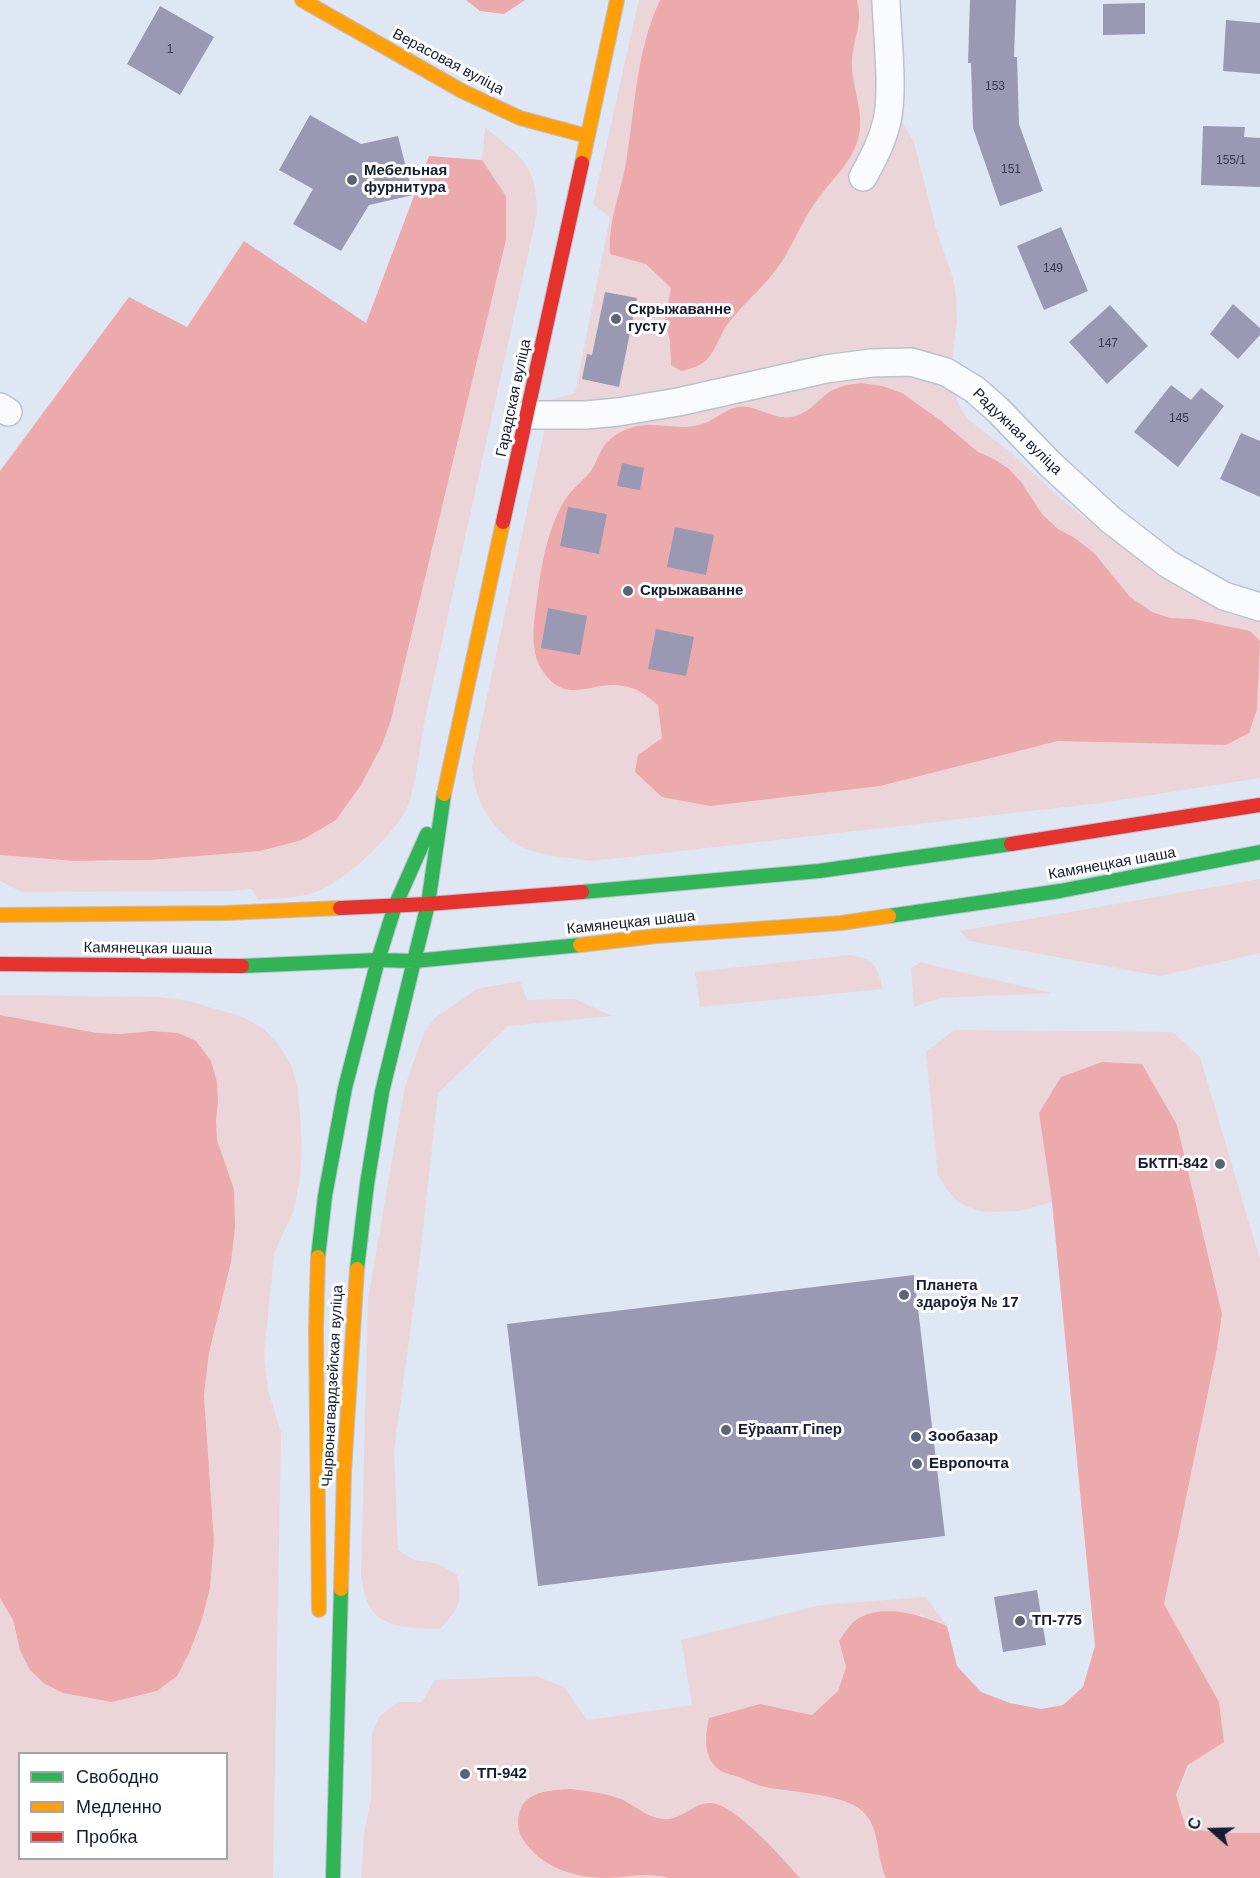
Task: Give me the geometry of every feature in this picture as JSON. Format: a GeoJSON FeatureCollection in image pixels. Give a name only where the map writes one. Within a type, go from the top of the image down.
{"type":"FeatureCollection","features":[{"type":"Feature","properties":{"kind":"main road","name":"Верасовая вуліца"},"geometry":{"type":"LineString","coordinates":[[302,0],[462,91],[520,118],[587,136]]}},
{"type":"Feature","properties":{"kind":"main road","name":"Гарадская вуліца"},"geometry":{"type":"LineString","coordinates":[[428,904],[442,803],[617,0]]}},
{"type":"Feature","properties":{"kind":"main road","name":"Гарадская вуліца"},"geometry":{"type":"LineString","coordinates":[[395,906],[442,803]]}},
{"type":"Feature","properties":{"kind":"main road"},"geometry":{"type":"LineString","coordinates":[[0,915],[225,913],[395,906],[819,871],[1090,833],[1260,806]]}},
{"type":"Feature","properties":{"kind":"main road","name":"Камянецкая шаша"},"geometry":{"type":"LineString","coordinates":[[0,964],[223,967],[378,960],[414,961],[657,936],[841,923],[1060,891],[1260,852]]}},
{"type":"Feature","properties":{"kind":"main road","name":"Чырвонагвардзейская вуліца"},"geometry":{"type":"LineString","coordinates":[[333,1878],[344,1472],[355,1288],[381,1092],[428,904]]}},
{"type":"Feature","properties":{"kind":"main road","name":"Чырвонагвардзейская вуліца"},"geometry":{"type":"LineString","coordinates":[[319,1629],[316,1329],[319,1242],[345,1088],[378,960],[395,906]]}},
{"type":"Feature","properties":{"kind":"street"},"geometry":{"type":"LineString","coordinates":[[863,177],[878,150],[887,120],[889,88],[886,0]]}},
{"type":"Feature","properties":{"kind":"street","name":"Радужная вуліца"},"geometry":{"type":"LineString","coordinates":[[527,415],[586,415],[618,412],[678,402],[826,369],[871,363],[911,362],[946,372],[974,389],[1111,520],[1168,564],[1224,596],[1260,607]]}},
{"type":"Feature","properties":{"kind":"shaded area"},"geometry":{"type":"Polygon","coordinates":[[[466,0],[525,0],[504,14],[480,11],[466,0]]]}},
{"type":"Feature","properties":{"kind":"shaded area"},"geometry":{"type":"Polygon","coordinates":[[[639,0],[872,0],[875,52],[879,72],[897,114],[914,142],[936,229],[952,275],[957,318],[952,384],[958,403],[968,419],[1010,452],[1062,500],[1158,575],[1193,596],[1232,615],[1260,622],[1260,778],[1101,803],[593,861],[553,856],[529,850],[506,837],[496,827],[477,792],[472,766],[551,400],[575,393],[610,217],[593,204],[639,0]]]}},
{"type":"Feature","properties":{"kind":"shaded area"},"geometry":{"type":"Polygon","coordinates":[[[660,0],[857,0],[859,9],[852,58],[860,127],[857,144],[843,167],[814,204],[781,263],[727,325],[709,357],[696,366],[681,371],[671,365],[670,341],[665,320],[671,288],[646,264],[610,254],[611,230],[626,163],[637,80],[646,39],[660,0]]]}},
{"type":"Feature","properties":{"kind":"shaded area"},"geometry":{"type":"Polygon","coordinates":[[[485,127],[524,162],[534,182],[537,213],[424,723],[415,781],[410,800],[395,826],[355,868],[325,888],[300,896],[258,900],[252,889],[22,892],[0,881],[0,855],[111,862],[260,851],[336,820],[361,785],[382,745],[391,720],[506,240],[506,196],[482,160],[485,127]]]}},
{"type":"Feature","properties":{"kind":"shaded area"},"geometry":{"type":"Polygon","coordinates":[[[429,156],[482,160],[506,196],[506,240],[391,720],[382,745],[361,785],[336,820],[302,840],[260,851],[149,860],[75,861],[0,855],[0,471],[129,297],[187,327],[244,241],[366,323],[429,156]]]}},
{"type":"Feature","properties":{"kind":"shaded area"},"geometry":{"type":"Polygon","coordinates":[[[862,383],[882,386],[902,393],[940,420],[978,452],[1009,469],[1021,482],[1042,514],[1058,529],[1075,538],[1095,554],[1130,597],[1152,612],[1170,618],[1193,619],[1250,631],[1260,641],[1257,709],[1249,733],[1226,745],[1058,741],[880,786],[710,806],[662,797],[635,772],[638,755],[662,738],[658,705],[638,691],[623,686],[601,686],[581,690],[562,688],[553,683],[538,663],[534,630],[539,584],[548,540],[560,508],[569,494],[591,471],[607,442],[626,429],[646,425],[697,426],[738,407],[751,408],[783,417],[796,416],[836,389],[862,383]]]}},
{"type":"Feature","properties":{"kind":"shaded area"},"geometry":{"type":"Polygon","coordinates":[[[1260,879],[1260,953],[1160,976],[969,941],[960,931],[1260,879]]]}},
{"type":"Feature","properties":{"kind":"shaded area"},"geometry":{"type":"Polygon","coordinates":[[[849,955],[864,958],[873,964],[883,989],[700,1007],[695,972],[849,955]]]}},
{"type":"Feature","properties":{"kind":"shaded area"},"geometry":{"type":"Polygon","coordinates":[[[921,962],[1052,993],[940,998],[914,1007],[911,968],[921,962]]]}},
{"type":"Feature","properties":{"kind":"shaded area"},"geometry":{"type":"Polygon","coordinates":[[[520,981],[527,1000],[575,999],[612,1016],[508,1026],[438,1093],[419,1266],[394,1451],[398,1550],[412,1559],[438,1564],[457,1575],[460,1593],[458,1605],[440,1629],[399,1626],[381,1619],[374,1612],[368,1603],[361,1575],[368,1299],[405,1086],[424,1033],[435,1018],[477,989],[520,981]]]}},
{"type":"Feature","properties":{"kind":"shaded area"},"geometry":{"type":"Polygon","coordinates":[[[0,995],[160,997],[189,1001],[243,1017],[264,1029],[279,1045],[291,1065],[298,1088],[302,1145],[300,1179],[293,1212],[274,1254],[264,1356],[268,1390],[281,1432],[273,1878],[0,1878],[0,1598],[13,1620],[20,1650],[112,1702],[157,1691],[202,1619],[210,1588],[214,1541],[204,1395],[209,1353],[231,1262],[234,1189],[217,1140],[218,1102],[151,1031],[121,1034],[97,1033],[0,1015],[0,995]]]}},
{"type":"Feature","properties":{"kind":"shaded area"},"geometry":{"type":"Polygon","coordinates":[[[0,1015],[97,1033],[121,1034],[151,1031],[178,1033],[196,1041],[211,1061],[217,1082],[217,1140],[234,1189],[235,1227],[231,1262],[209,1353],[204,1395],[214,1541],[210,1588],[190,1651],[177,1676],[157,1691],[112,1702],[63,1693],[45,1684],[30,1670],[20,1650],[13,1620],[0,1598],[0,1015]]]}},
{"type":"Feature","properties":{"kind":"shaded area"},"geometry":{"type":"Polygon","coordinates":[[[954,1030],[1173,1032],[1200,1057],[1260,1260],[1260,1833],[1221,1833],[1186,1828],[1176,1795],[1219,1702],[1164,1604],[1217,1349],[1222,1314],[1039,1114],[1052,1202],[1019,1211],[983,1212],[955,1199],[938,1176],[926,1052],[954,1030]]]}},
{"type":"Feature","properties":{"kind":"shaded area"},"geometry":{"type":"Polygon","coordinates":[[[1102,1062],[1142,1064],[1177,1125],[1222,1314],[1217,1349],[1164,1604],[1219,1702],[1224,1742],[1188,1765],[1176,1795],[1186,1828],[1221,1833],[1260,1833],[1260,1878],[886,1878],[875,1831],[866,1815],[850,1803],[814,1794],[765,1787],[720,1770],[713,1764],[706,1745],[709,1718],[760,1704],[812,1715],[838,1691],[846,1667],[839,1641],[851,1624],[871,1613],[893,1611],[916,1615],[947,1626],[957,1666],[981,1692],[1010,1703],[1041,1709],[1063,1705],[1083,1687],[1095,1646],[1052,1202],[1039,1113],[1061,1077],[1102,1062]]]}},
{"type":"Feature","properties":{"kind":"shaded area"},"geometry":{"type":"Polygon","coordinates":[[[926,1597],[947,1626],[920,1615],[839,1641],[846,1667],[838,1691],[812,1715],[760,1704],[709,1718],[705,1736],[709,1755],[751,1782],[764,1787],[822,1795],[850,1804],[861,1811],[873,1828],[886,1878],[361,1878],[364,1833],[371,1799],[372,1733],[380,1716],[398,1702],[422,1702],[435,1680],[536,1676],[564,1687],[587,1720],[692,1705],[681,1640],[821,1605],[926,1597]]]}},
{"type":"Feature","properties":{"kind":"shaded area"},"geometry":{"type":"Polygon","coordinates":[[[571,1789],[615,1797],[651,1816],[662,1819],[681,1815],[703,1804],[719,1805],[731,1811],[758,1833],[800,1878],[669,1878],[646,1875],[596,1878],[560,1869],[539,1857],[522,1838],[518,1825],[519,1815],[524,1803],[534,1795],[571,1789]]]}},
{"type":"Feature","properties":{"kind":"building"},"geometry":{"type":"Polygon","coordinates":[[[970,0],[1016,0],[1014,57],[1017,57],[1019,124],[1043,191],[1000,206],[973,128],[971,63],[968,63],[970,0]]]}},
{"type":"Feature","properties":{"kind":"building"},"geometry":{"type":"Polygon","coordinates":[[[1145,3],[1145,34],[1103,35],[1103,4],[1145,3]]]}},
{"type":"Feature","properties":{"kind":"building"},"geometry":{"type":"Polygon","coordinates":[[[160,6],[214,37],[180,95],[127,64],[160,6]]]}},
{"type":"Feature","properties":{"kind":"building"},"geometry":{"type":"Polygon","coordinates":[[[1226,20],[1260,23],[1260,74],[1223,71],[1226,20]]]}},
{"type":"Feature","properties":{"kind":"building","name":"Мебельная фурнитура"},"geometry":{"type":"Polygon","coordinates":[[[310,115],[361,144],[398,136],[413,195],[369,205],[341,251],[293,224],[313,189],[279,170],[310,115]]]}},
{"type":"Feature","properties":{"kind":"building"},"geometry":{"type":"Polygon","coordinates":[[[1203,126],[1245,127],[1244,137],[1260,138],[1260,187],[1201,185],[1203,126]]]}},
{"type":"Feature","properties":{"kind":"building"},"geometry":{"type":"Polygon","coordinates":[[[1061,227],[1088,291],[1044,310],[1017,246],[1061,227]]]}},
{"type":"Feature","properties":{"kind":"building"},"geometry":{"type":"Polygon","coordinates":[[[605,292],[637,298],[619,387],[582,379],[587,354],[592,355],[605,292]]]}},
{"type":"Feature","properties":{"kind":"building"},"geometry":{"type":"Polygon","coordinates":[[[1233,304],[1260,328],[1260,335],[1238,359],[1210,334],[1233,304]]]}},
{"type":"Feature","properties":{"kind":"building"},"geometry":{"type":"Polygon","coordinates":[[[1110,305],[1148,346],[1107,384],[1069,342],[1110,305]]]}},
{"type":"Feature","properties":{"kind":"building"},"geometry":{"type":"Polygon","coordinates":[[[1171,385],[1191,400],[1201,388],[1224,406],[1178,467],[1134,432],[1171,385]]]}},
{"type":"Feature","properties":{"kind":"building"},"geometry":{"type":"Polygon","coordinates":[[[1241,433],[1260,441],[1260,497],[1220,479],[1241,433]]]}},
{"type":"Feature","properties":{"kind":"building"},"geometry":{"type":"Polygon","coordinates":[[[622,463],[644,468],[640,490],[617,486],[622,463]]]}},
{"type":"Feature","properties":{"kind":"building"},"geometry":{"type":"Polygon","coordinates":[[[568,507],[607,514],[599,554],[560,546],[568,507]]]}},
{"type":"Feature","properties":{"kind":"building"},"geometry":{"type":"Polygon","coordinates":[[[675,527],[714,535],[706,575],[667,567],[675,527]]]}},
{"type":"Feature","properties":{"kind":"building"},"geometry":{"type":"Polygon","coordinates":[[[548,608],[587,616],[580,655],[541,648],[548,608]]]}},
{"type":"Feature","properties":{"kind":"building"},"geometry":{"type":"Polygon","coordinates":[[[656,629],[694,637],[686,676],[648,669],[656,629]]]}},
{"type":"Feature","properties":{"kind":"building","name":"Еўраапт Гіпер"},"geometry":{"type":"Polygon","coordinates":[[[914,1275],[945,1536],[538,1586],[507,1324],[914,1275]]]}},
{"type":"Feature","properties":{"kind":"building","name":"ТП-775"},"geometry":{"type":"Polygon","coordinates":[[[1037,1590],[1046,1645],[1003,1652],[994,1597],[1037,1590]]]}},
{"type":"Feature","properties":{"kind":"traffic: fast"},"geometry":{"type":"LineString","coordinates":[[357,1269],[367,1184],[382,1092],[428,904],[444,794]]}},
{"type":"Feature","properties":{"kind":"traffic: fast"},"geometry":{"type":"LineString","coordinates":[[318,1257],[325,1196],[345,1088],[378,960],[395,906],[427,834]]}},
{"type":"Feature","properties":{"kind":"traffic: fast"},"geometry":{"type":"LineString","coordinates":[[582,892],[819,871],[1011,844]]}},
{"type":"Feature","properties":{"kind":"traffic: fast"},"geometry":{"type":"LineString","coordinates":[[889,916],[1060,891],[1260,852]]}},
{"type":"Feature","properties":{"kind":"traffic: fast"},"geometry":{"type":"LineString","coordinates":[[242,966],[378,960],[414,961],[580,945]]}},
{"type":"Feature","properties":{"kind":"traffic: fast"},"geometry":{"type":"LineString","coordinates":[[333,1878],[341,1589]]}},
{"type":"Feature","properties":{"kind":"traffic: slow"},"geometry":{"type":"LineString","coordinates":[[302,0],[462,91],[520,118],[587,136]]}},
{"type":"Feature","properties":{"kind":"traffic: slow"},"geometry":{"type":"LineString","coordinates":[[582,163],[617,0]]}},
{"type":"Feature","properties":{"kind":"traffic: slow"},"geometry":{"type":"LineString","coordinates":[[444,794],[503,522]]}},
{"type":"Feature","properties":{"kind":"traffic: slow"},"geometry":{"type":"LineString","coordinates":[[0,915],[225,913],[340,908]]}},
{"type":"Feature","properties":{"kind":"traffic: slow"},"geometry":{"type":"LineString","coordinates":[[580,945],[657,936],[841,923],[889,916]]}},
{"type":"Feature","properties":{"kind":"traffic: slow"},"geometry":{"type":"LineString","coordinates":[[318,1257],[316,1329],[319,1610]]}},
{"type":"Feature","properties":{"kind":"traffic: slow"},"geometry":{"type":"LineString","coordinates":[[341,1589],[344,1472],[357,1269]]}},
{"type":"Feature","properties":{"kind":"traffic: jam"},"geometry":{"type":"LineString","coordinates":[[503,522],[582,163]]}},
{"type":"Feature","properties":{"kind":"traffic: jam"},"geometry":{"type":"LineString","coordinates":[[1011,844],[1260,805]]}},
{"type":"Feature","properties":{"kind":"traffic: jam"},"geometry":{"type":"LineString","coordinates":[[340,908],[428,904],[582,892]]}},
{"type":"Feature","properties":{"kind":"traffic: jam"},"geometry":{"type":"LineString","coordinates":[[0,964],[242,966]]}},
{"type":"Feature","properties":{"kind":"place","name":"Мебельная фурнитура"},"geometry":{"type":"Point","coordinates":[352,180]}},
{"type":"Feature","properties":{"kind":"place","name":"Скрыжаванне густу"},"geometry":{"type":"Point","coordinates":[616,319]}},
{"type":"Feature","properties":{"kind":"place","name":"Скрыжаванне"},"geometry":{"type":"Point","coordinates":[628,591]}},
{"type":"Feature","properties":{"kind":"place","name":"БКТП-842"},"geometry":{"type":"Point","coordinates":[1220,1164]}},
{"type":"Feature","properties":{"kind":"place","name":"Планета здароўя № 17"},"geometry":{"type":"Point","coordinates":[904,1295]}},
{"type":"Feature","properties":{"kind":"place","name":"Еўраапт Гіпер"},"geometry":{"type":"Point","coordinates":[726,1430]}},
{"type":"Feature","properties":{"kind":"place","name":"Зообазар"},"geometry":{"type":"Point","coordinates":[916,1437]}},
{"type":"Feature","properties":{"kind":"place","name":"Европочта"},"geometry":{"type":"Point","coordinates":[917,1464]}},
{"type":"Feature","properties":{"kind":"place","name":"ТП-775"},"geometry":{"type":"Point","coordinates":[1020,1621]}},
{"type":"Feature","properties":{"kind":"place","name":"ТП-942"},"geometry":{"type":"Point","coordinates":[465,1774]}}]}
